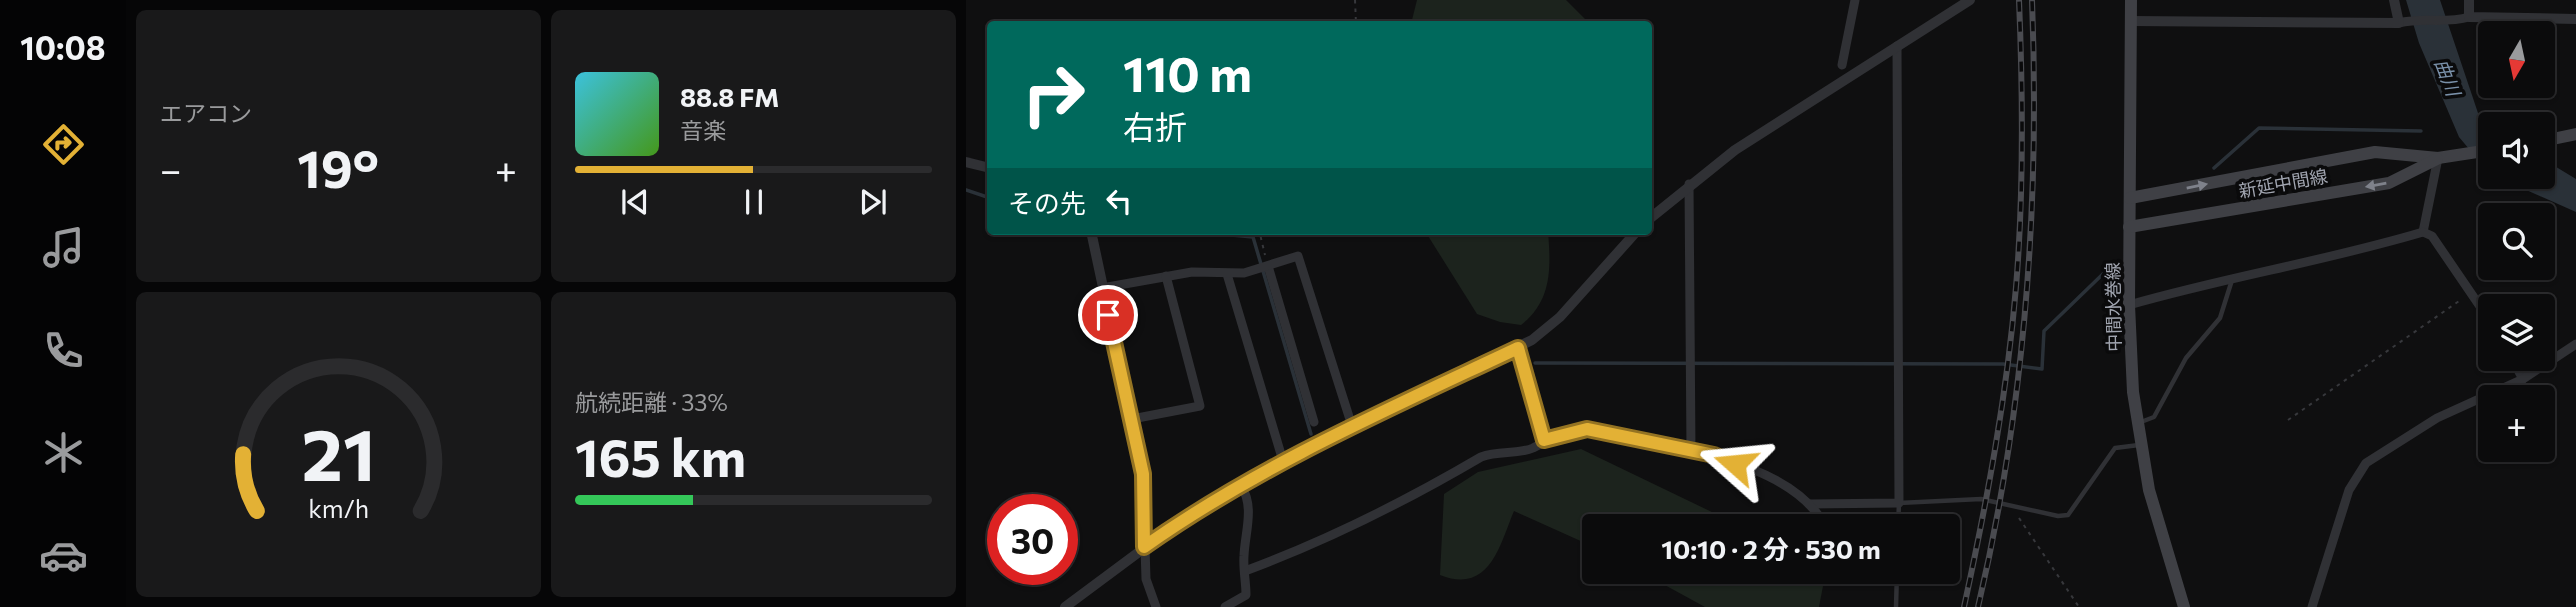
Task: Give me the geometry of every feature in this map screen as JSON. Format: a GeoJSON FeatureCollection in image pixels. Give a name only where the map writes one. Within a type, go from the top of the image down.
{"type":"FeatureCollection","features":[{"type":"Feature","properties":{"kind":"main road","name":"中間水巻線"},"geometry":{"type":"LineString","coordinates":[[2131,0],[2129,305],[2137,424],[2149,490],[2185,607]]}},
{"type":"Feature","properties":{"kind":"main road"},"geometry":{"type":"LineString","coordinates":[[2555,138],[2576,134]]}},
{"type":"Feature","properties":{"kind":"main road","name":"新延中間線"},"geometry":{"type":"LineString","coordinates":[[2130,198],[2375,152],[2438,158],[2478,152]]}},
{"type":"Feature","properties":{"kind":"main road","name":"新延中間線"},"geometry":{"type":"LineString","coordinates":[[2129,228],[2389,183],[2438,158]]}},
{"type":"Feature","properties":{"kind":"street"},"geometry":{"type":"LineString","coordinates":[[1842,65],[1855,0]]}},
{"type":"Feature","properties":{"kind":"street"},"geometry":{"type":"LineString","coordinates":[[1652,216],[1689,184],[1735,150],[1970,0]]}},
{"type":"Feature","properties":{"kind":"street"},"geometry":{"type":"LineString","coordinates":[[2394,0],[2404,22]]}},
{"type":"Feature","properties":{"kind":"street"},"geometry":{"type":"LineString","coordinates":[[2469,0],[2469,17]]}},
{"type":"Feature","properties":{"kind":"street"},"geometry":{"type":"LineString","coordinates":[[2131,20],[2455,22],[2469,17],[2576,19]]}},
{"type":"Feature","properties":{"kind":"street"},"geometry":{"type":"LineString","coordinates":[[1809,504],[1899,503],[1897,46]]}},
{"type":"Feature","properties":{"kind":"street"},"geometry":{"type":"LineString","coordinates":[[2423,232],[2438,158]]}},
{"type":"Feature","properties":{"kind":"street"},"geometry":{"type":"LineString","coordinates":[[966,162],[987,168]]}},
{"type":"Feature","properties":{"kind":"street"},"geometry":{"type":"LineString","coordinates":[[1689,184],[1691,451]]}},
{"type":"Feature","properties":{"kind":"street"},"geometry":{"type":"LineString","coordinates":[[2129,305],[2232,278],[2351,253],[2423,232],[2432,236],[2478,303]]}},
{"type":"Feature","properties":{"kind":"street"},"geometry":{"type":"LineString","coordinates":[[1092,235],[1143,474],[1146,579],[1156,607]]}},
{"type":"Feature","properties":{"kind":"street"},"geometry":{"type":"LineString","coordinates":[[1065,607],[1186,517],[1241,485],[1352,426],[1518,348],[1560,317],[1633,235]]}},
{"type":"Feature","properties":{"kind":"street"},"geometry":{"type":"LineString","coordinates":[[1102,288],[1192,272],[1227,274],[1268,266],[1298,256],[1352,426]]}},
{"type":"Feature","properties":{"kind":"street"},"geometry":{"type":"LineString","coordinates":[[1268,266],[1314,422]]}},
{"type":"Feature","properties":{"kind":"street"},"geometry":{"type":"LineString","coordinates":[[1227,274],[1283,461]]}},
{"type":"Feature","properties":{"kind":"street"},"geometry":{"type":"LineString","coordinates":[[1132,419],[1200,406],[1166,276]]}},
{"type":"Feature","properties":{"kind":"street"},"geometry":{"type":"LineString","coordinates":[[2312,607],[2349,490],[2366,463],[2437,418],[2523,379],[2576,344]]}},
{"type":"Feature","properties":{"kind":"street"},"geometry":{"type":"LineString","coordinates":[[1518,348],[1544,440]]}},
{"type":"Feature","properties":{"kind":"street"},"geometry":{"type":"LineString","coordinates":[[2519,371],[2523,379]]}},
{"type":"Feature","properties":{"kind":"street"},"geometry":{"type":"LineString","coordinates":[[1245,571],[1281,558],[1369,516],[1495,451],[1533,448],[1544,440],[1587,429],[1714,455],[1790,487],[1816,514]]}},
{"type":"Feature","properties":{"kind":"street"},"geometry":{"type":"LineString","coordinates":[[1225,607],[1246,595],[1248,496],[1241,485]]}},
{"type":"Feature","properties":{"kind":"lane"},"geometry":{"type":"LineString","coordinates":[[2137,424],[2154,417],[2186,358],[2220,318],[2232,278]]}},
{"type":"Feature","properties":{"kind":"lane"},"geometry":{"type":"LineString","coordinates":[[1899,514],[1899,503],[1981,499],[2068,515],[2115,448],[2140,444]]}},
{"type":"Feature","properties":{"kind":"lane"},"geometry":{"type":"LineString","coordinates":[[1896,607],[1897,584]]}},
{"type":"Feature","properties":{"kind":"path"},"geometry":{"type":"LineString","coordinates":[[1355,0],[1356,21]]}},
{"type":"Feature","properties":{"kind":"path"},"geometry":{"type":"LineString","coordinates":[[1260,235],[1268,266]]}},
{"type":"Feature","properties":{"kind":"path"},"geometry":{"type":"LineString","coordinates":[[2288,420],[2471,293]]}},
{"type":"Feature","properties":{"kind":"path"},"geometry":{"type":"LineString","coordinates":[[2018,507],[2019,519],[2078,607]]}},
{"type":"Feature","properties":{"kind":"shaded area"},"geometry":{"type":"Polygon","coordinates":[[[1417,0],[1566,0],[1587,21],[1412,21],[1417,0]]]}},
{"type":"Feature","properties":{"kind":"shaded area"},"geometry":{"type":"Polygon","coordinates":[[[1428,235],[1548,235],[1547,283],[1539,305],[1531,315],[1521,325],[1500,322],[1477,314],[1428,235]]]}},
{"type":"Feature","properties":{"kind":"shaded area"},"geometry":{"type":"Polygon","coordinates":[[[1581,449],[1716,514],[1582,514],[1582,542],[1514,511],[1498,551],[1482,572],[1471,578],[1457,579],[1440,575],[1444,494],[1478,472],[1581,449]]]}},
{"type":"Feature","properties":{"kind":"shaded area"},"geometry":{"type":"Polygon","coordinates":[[[1663,584],[1823,586],[1819,607],[1705,607],[1663,584]]]}},
{"type":"Feature","properties":{"kind":"water","name":"曲川"},"geometry":{"type":"Polygon","coordinates":[[[2406,0],[2440,0],[2478,113],[2478,160],[2459,137],[2419,43],[2406,0]]]}},
{"type":"Feature","properties":{"kind":"water"},"geometry":{"type":"Polygon","coordinates":[[[2555,166],[2576,179],[2576,212],[2524,189],[2555,189],[2555,166]]]}},
{"type":"Feature","properties":{"kind":"waterway"},"geometry":{"type":"LineString","coordinates":[[2214,168],[2259,128],[2421,131]]}},
{"type":"Feature","properties":{"kind":"waterway"},"geometry":{"type":"LineString","coordinates":[[966,190],[987,197]]}},
{"type":"Feature","properties":{"kind":"waterway"},"geometry":{"type":"LineString","coordinates":[[1231,235],[1253,237],[1311,434]]}},
{"type":"Feature","properties":{"kind":"waterway"},"geometry":{"type":"LineString","coordinates":[[1535,363],[2003,364],[2042,369],[2044,331],[2107,270]]}},
{"type":"Feature","properties":{"kind":"railway"},"geometry":{"type":"LineString","coordinates":[[1964,607],[1995,448],[2016,287],[2022,144],[2019,0]]}},
{"type":"Feature","properties":{"kind":"railway"},"geometry":{"type":"LineString","coordinates":[[1978,607],[2007,457],[2026,305],[2034,153],[2032,0]]}},
{"type":"Feature","properties":{"kind":"route"},"geometry":{"type":"LineString","coordinates":[[1108,315],[1143,474],[1144,547],[1186,517],[1283,461],[1518,348],[1533,392],[1544,440],[1587,429],[1714,455],[1735,464]]}}]}
